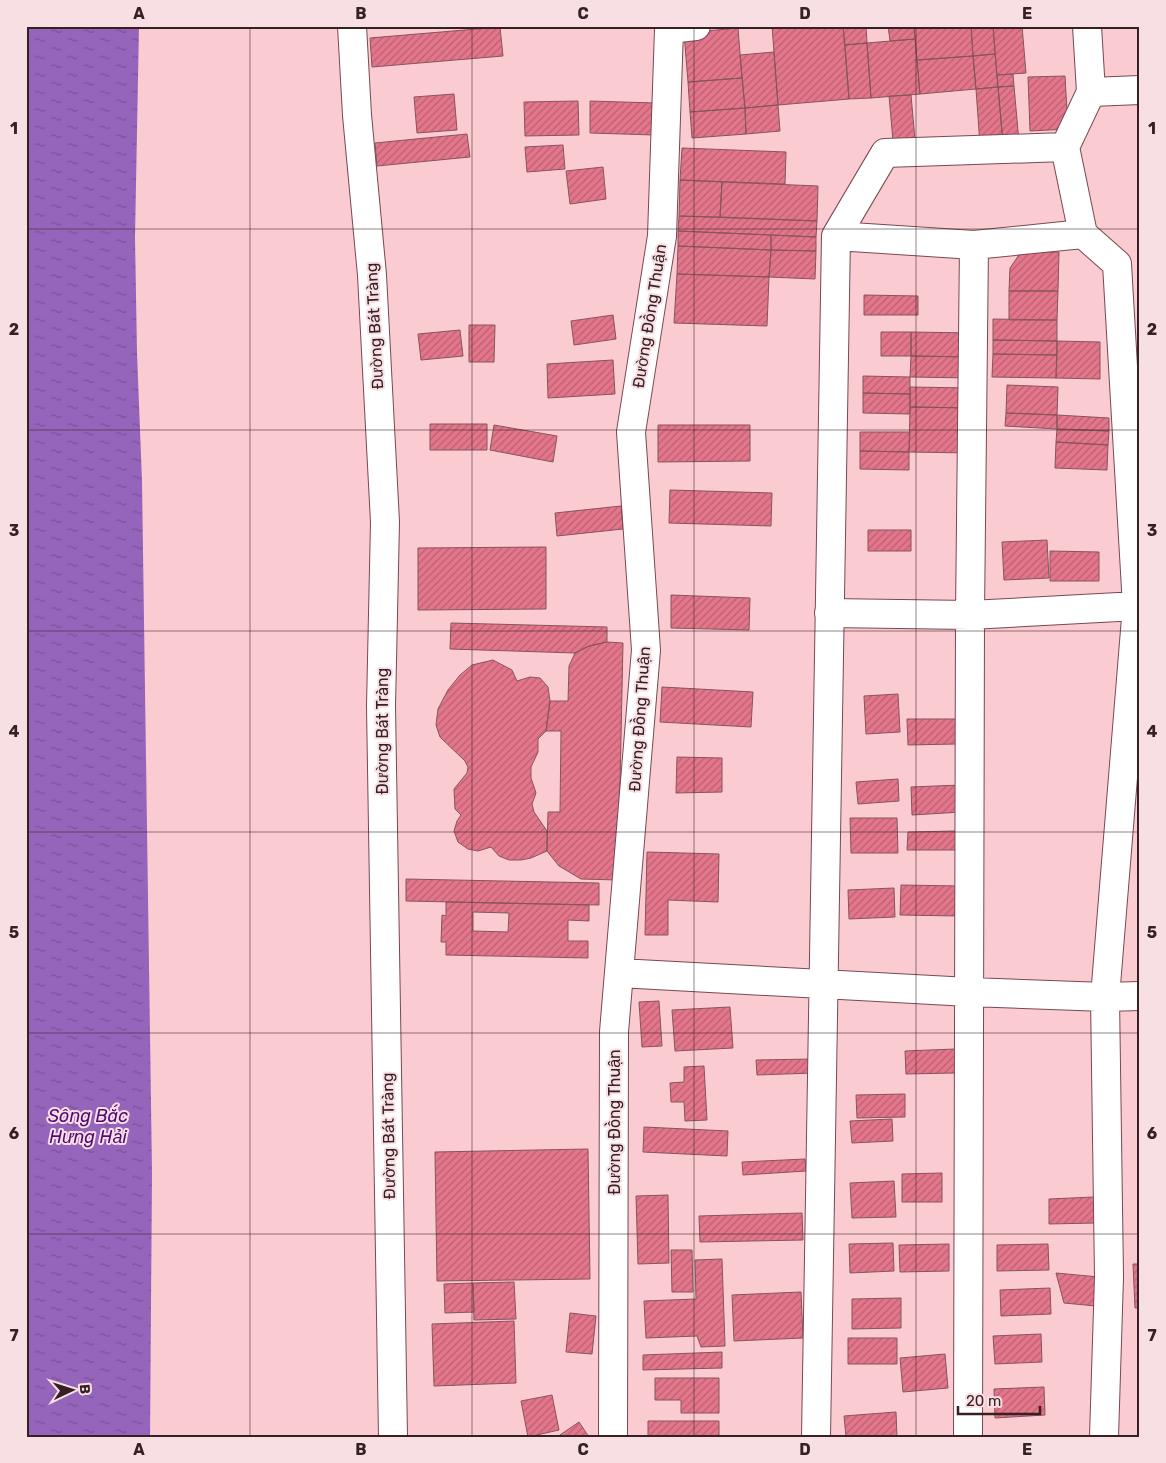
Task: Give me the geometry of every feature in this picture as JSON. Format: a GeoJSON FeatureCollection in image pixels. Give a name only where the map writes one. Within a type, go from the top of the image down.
{"type":"FeatureCollection","features":[{"type":"Feature","properties":{"kind":"street","name":"Đường Bát Tràng"},"geometry":{"type":"LineString","coordinates":[[352,26],[357,115],[372,275],[384,522],[381,706],[393,1437]]}},
{"type":"Feature","properties":{"kind":"street","name":"Đường Đồng Thuận"},"geometry":{"type":"LineString","coordinates":[[613,1437],[614,1032],[646,650],[630,432],[662,236],[669,29],[696,26]]}},
{"type":"Feature","properties":{"kind":"street"},"geometry":{"type":"LineString","coordinates":[[1083,234],[1065,147],[1091,92],[1087,26]]}},
{"type":"Feature","properties":{"kind":"street"},"geometry":{"type":"LineString","coordinates":[[1091,92],[1140,90]]}},
{"type":"Feature","properties":{"kind":"street"},"geometry":{"type":"LineString","coordinates":[[816,1437],[836,236],[884,153],[1065,147]]}},
{"type":"Feature","properties":{"kind":"street"},"geometry":{"type":"LineString","coordinates":[[836,236],[974,245],[1083,234],[1129,263],[1138,607],[1105,997],[1109,1277],[1104,1437]]}},
{"type":"Feature","properties":{"kind":"street"},"geometry":{"type":"LineString","coordinates":[[968,1437],[970,615],[974,245]]}},
{"type":"Feature","properties":{"kind":"street"},"geometry":{"type":"LineString","coordinates":[[829,613],[970,615],[1138,607]]}},
{"type":"Feature","properties":{"kind":"street"},"geometry":{"type":"LineString","coordinates":[[619,974],[823,986],[1105,997],[1140,996]]}},
{"type":"Feature","properties":{"kind":"water","name":"Sông Bắc Hưng Hải"},"geometry":{"type":"Polygon","coordinates":[[[26,26],[139,26],[135,237],[142,481],[152,1173],[150,1437],[26,1437],[26,26]]]}},
{"type":"Feature","properties":{"kind":"building"},"geometry":{"type":"Polygon","coordinates":[[[772,26],[843,26],[849,99],[778,105],[772,26]]]}},
{"type":"Feature","properties":{"kind":"building"},"geometry":{"type":"Polygon","coordinates":[[[843,26],[866,26],[867,43],[845,45],[843,26]]]}},
{"type":"Feature","properties":{"kind":"building"},"geometry":{"type":"Polygon","coordinates":[[[888,26],[914,26],[915,39],[890,41],[888,26]]]}},
{"type":"Feature","properties":{"kind":"building"},"geometry":{"type":"Polygon","coordinates":[[[914,26],[971,26],[973,56],[917,60],[914,26]]]}},
{"type":"Feature","properties":{"kind":"building"},"geometry":{"type":"Polygon","coordinates":[[[971,26],[993,26],[995,54],[973,56],[971,26]]]}},
{"type":"Feature","properties":{"kind":"building"},"geometry":{"type":"Polygon","coordinates":[[[993,26],[1022,26],[1026,73],[997,75],[993,26]]]}},
{"type":"Feature","properties":{"kind":"building"},"geometry":{"type":"Polygon","coordinates":[[[500,27],[503,56],[372,67],[370,38],[500,27]]]}},
{"type":"Feature","properties":{"kind":"building"},"geometry":{"type":"Polygon","coordinates":[[[738,28],[742,78],[688,82],[684,33],[738,28]]]}},
{"type":"Feature","properties":{"kind":"building"},"geometry":{"type":"Polygon","coordinates":[[[915,39],[920,94],[871,98],[867,43],[915,39]]]}},
{"type":"Feature","properties":{"kind":"building"},"geometry":{"type":"Polygon","coordinates":[[[867,43],[871,98],[849,99],[845,45],[867,43]]]}},
{"type":"Feature","properties":{"kind":"building"},"geometry":{"type":"Polygon","coordinates":[[[774,52],[778,105],[745,108],[740,55],[774,52]]]}},
{"type":"Feature","properties":{"kind":"building"},"geometry":{"type":"Polygon","coordinates":[[[995,54],[998,87],[976,89],[973,56],[995,54]]]}},
{"type":"Feature","properties":{"kind":"building"},"geometry":{"type":"Polygon","coordinates":[[[973,56],[976,89],[920,94],[917,60],[973,56]]]}},
{"type":"Feature","properties":{"kind":"building"},"geometry":{"type":"Polygon","coordinates":[[[1013,74],[1014,86],[998,87],[997,75],[1013,74]]]}},
{"type":"Feature","properties":{"kind":"building"},"geometry":{"type":"Polygon","coordinates":[[[1065,76],[1068,129],[1030,131],[1028,77],[1065,76]]]}},
{"type":"Feature","properties":{"kind":"building"},"geometry":{"type":"Polygon","coordinates":[[[742,78],[745,108],[690,112],[688,82],[742,78]]]}},
{"type":"Feature","properties":{"kind":"building"},"geometry":{"type":"Polygon","coordinates":[[[1014,86],[1019,142],[1003,143],[998,87],[1014,86]]]}},
{"type":"Feature","properties":{"kind":"building"},"geometry":{"type":"Polygon","coordinates":[[[998,87],[1003,143],[980,145],[976,89],[998,87]]]}},
{"type":"Feature","properties":{"kind":"building"},"geometry":{"type":"Polygon","coordinates":[[[454,94],[457,130],[417,133],[414,97],[454,94]]]}},
{"type":"Feature","properties":{"kind":"building"},"geometry":{"type":"Polygon","coordinates":[[[911,95],[915,140],[893,141],[889,96],[911,95]]]}},
{"type":"Feature","properties":{"kind":"building"},"geometry":{"type":"Polygon","coordinates":[[[578,101],[579,135],[525,136],[524,102],[578,101]]]}},
{"type":"Feature","properties":{"kind":"building"},"geometry":{"type":"Polygon","coordinates":[[[590,101],[655,103],[654,135],[590,133],[590,101]]]}},
{"type":"Feature","properties":{"kind":"building"},"geometry":{"type":"Polygon","coordinates":[[[778,105],[780,131],[746,134],[745,108],[778,105]]]}},
{"type":"Feature","properties":{"kind":"building"},"geometry":{"type":"Polygon","coordinates":[[[745,108],[746,134],[692,138],[690,112],[745,108]]]}},
{"type":"Feature","properties":{"kind":"building"},"geometry":{"type":"Polygon","coordinates":[[[467,134],[470,157],[377,166],[375,143],[467,134]]]}},
{"type":"Feature","properties":{"kind":"building"},"geometry":{"type":"Polygon","coordinates":[[[563,145],[565,169],[527,172],[525,147],[563,145]]]}},
{"type":"Feature","properties":{"kind":"building"},"geometry":{"type":"Polygon","coordinates":[[[682,148],[786,152],[785,184],[680,180],[682,148]]]}},
{"type":"Feature","properties":{"kind":"building"},"geometry":{"type":"Polygon","coordinates":[[[603,167],[606,199],[570,204],[566,171],[603,167]]]}},
{"type":"Feature","properties":{"kind":"building"},"geometry":{"type":"Polygon","coordinates":[[[680,180],[722,182],[720,217],[679,216],[680,180]]]}},
{"type":"Feature","properties":{"kind":"building"},"geometry":{"type":"Polygon","coordinates":[[[722,182],[818,186],[817,221],[720,217],[722,182]]]}},
{"type":"Feature","properties":{"kind":"building"},"geometry":{"type":"Polygon","coordinates":[[[679,216],[817,221],[816,237],[678,231],[679,216]]]}},
{"type":"Feature","properties":{"kind":"building"},"geometry":{"type":"Polygon","coordinates":[[[678,231],[771,235],[771,250],[678,246],[678,231]]]}},
{"type":"Feature","properties":{"kind":"building"},"geometry":{"type":"Polygon","coordinates":[[[771,235],[816,237],[816,251],[771,250],[771,235]]]}},
{"type":"Feature","properties":{"kind":"building"},"geometry":{"type":"Polygon","coordinates":[[[678,246],[771,250],[769,277],[677,274],[678,246]]]}},
{"type":"Feature","properties":{"kind":"building"},"geometry":{"type":"Polygon","coordinates":[[[771,250],[816,251],[815,279],[769,277],[771,250]]]}},
{"type":"Feature","properties":{"kind":"building"},"geometry":{"type":"Polygon","coordinates":[[[1021,252],[1059,252],[1058,291],[1009,291],[1010,268],[1021,252]]]}},
{"type":"Feature","properties":{"kind":"building"},"geometry":{"type":"Polygon","coordinates":[[[677,274],[769,277],[767,326],[674,323],[677,274]]]}},
{"type":"Feature","properties":{"kind":"building"},"geometry":{"type":"Polygon","coordinates":[[[1009,291],[1058,291],[1057,320],[1009,320],[1009,291]]]}},
{"type":"Feature","properties":{"kind":"building"},"geometry":{"type":"Polygon","coordinates":[[[864,295],[918,296],[918,315],[864,315],[864,295]]]}},
{"type":"Feature","properties":{"kind":"building"},"geometry":{"type":"Polygon","coordinates":[[[613,315],[616,339],[574,345],[571,321],[613,315]]]}},
{"type":"Feature","properties":{"kind":"building"},"geometry":{"type":"Polygon","coordinates":[[[993,319],[1057,320],[1057,341],[993,340],[993,319]]]}},
{"type":"Feature","properties":{"kind":"building"},"geometry":{"type":"Polygon","coordinates":[[[469,325],[495,325],[494,362],[469,362],[469,325]]]}},
{"type":"Feature","properties":{"kind":"building"},"geometry":{"type":"Polygon","coordinates":[[[460,330],[463,356],[421,360],[418,334],[460,330]]]}},
{"type":"Feature","properties":{"kind":"building"},"geometry":{"type":"Polygon","coordinates":[[[881,332],[911,332],[911,356],[881,356],[881,332]]]}},
{"type":"Feature","properties":{"kind":"building"},"geometry":{"type":"Polygon","coordinates":[[[911,332],[972,333],[972,357],[911,356],[911,332]]]}},
{"type":"Feature","properties":{"kind":"building"},"geometry":{"type":"Polygon","coordinates":[[[993,340],[1057,341],[1057,355],[993,354],[993,340]]]}},
{"type":"Feature","properties":{"kind":"building"},"geometry":{"type":"Polygon","coordinates":[[[1057,341],[1100,342],[1100,379],[1056,378],[1057,341]]]}},
{"type":"Feature","properties":{"kind":"building"},"geometry":{"type":"Polygon","coordinates":[[[993,354],[1057,355],[1056,378],[992,377],[993,354]]]}},
{"type":"Feature","properties":{"kind":"building"},"geometry":{"type":"Polygon","coordinates":[[[911,356],[972,357],[971,378],[910,377],[911,356]]]}},
{"type":"Feature","properties":{"kind":"building"},"geometry":{"type":"Polygon","coordinates":[[[613,360],[615,394],[548,398],[547,364],[613,360]]]}},
{"type":"Feature","properties":{"kind":"building"},"geometry":{"type":"Polygon","coordinates":[[[863,376],[910,377],[910,394],[863,393],[863,376]]]}},
{"type":"Feature","properties":{"kind":"building"},"geometry":{"type":"Polygon","coordinates":[[[1007,385],[1058,387],[1057,415],[1006,413],[1007,385]]]}},
{"type":"Feature","properties":{"kind":"building"},"geometry":{"type":"Polygon","coordinates":[[[910,387],[971,388],[971,408],[910,407],[910,387]]]}},
{"type":"Feature","properties":{"kind":"building"},"geometry":{"type":"Polygon","coordinates":[[[863,393],[910,394],[910,414],[863,413],[863,393]]]}},
{"type":"Feature","properties":{"kind":"building"},"geometry":{"type":"Polygon","coordinates":[[[910,407],[971,408],[970,453],[909,452],[910,407]]]}},
{"type":"Feature","properties":{"kind":"building"},"geometry":{"type":"Polygon","coordinates":[[[1006,413],[1057,415],[1057,429],[1005,426],[1006,413]]]}},
{"type":"Feature","properties":{"kind":"building"},"geometry":{"type":"Polygon","coordinates":[[[1057,415],[1109,418],[1109,431],[1057,429],[1057,415]]]}},
{"type":"Feature","properties":{"kind":"building"},"geometry":{"type":"Polygon","coordinates":[[[430,424],[487,424],[487,450],[430,450],[430,424]]]}},
{"type":"Feature","properties":{"kind":"building"},"geometry":{"type":"Polygon","coordinates":[[[494,425],[557,436],[553,462],[490,450],[494,425]]]}},
{"type":"Feature","properties":{"kind":"building"},"geometry":{"type":"Polygon","coordinates":[[[658,425],[750,425],[750,461],[658,462],[658,425]]]}},
{"type":"Feature","properties":{"kind":"building"},"geometry":{"type":"Polygon","coordinates":[[[1057,429],[1109,431],[1108,445],[1056,442],[1057,429]]]}},
{"type":"Feature","properties":{"kind":"building"},"geometry":{"type":"Polygon","coordinates":[[[860,432],[910,432],[909,452],[860,451],[860,432]]]}},
{"type":"Feature","properties":{"kind":"building"},"geometry":{"type":"Polygon","coordinates":[[[1056,442],[1108,445],[1107,470],[1055,468],[1056,442]]]}},
{"type":"Feature","properties":{"kind":"building"},"geometry":{"type":"Polygon","coordinates":[[[860,451],[909,452],[909,470],[860,469],[860,451]]]}},
{"type":"Feature","properties":{"kind":"building"},"geometry":{"type":"Polygon","coordinates":[[[670,490],[772,493],[771,526],[669,523],[670,490]]]}},
{"type":"Feature","properties":{"kind":"building"},"geometry":{"type":"Polygon","coordinates":[[[621,506],[623,529],[557,536],[555,513],[621,506]]]}},
{"type":"Feature","properties":{"kind":"building"},"geometry":{"type":"Polygon","coordinates":[[[868,530],[911,530],[911,551],[868,551],[868,530]]]}},
{"type":"Feature","properties":{"kind":"building"},"geometry":{"type":"Polygon","coordinates":[[[1047,540],[1049,578],[1004,580],[1002,542],[1047,540]]]}},
{"type":"Feature","properties":{"kind":"building"},"geometry":{"type":"Polygon","coordinates":[[[546,547],[546,609],[418,610],[418,548],[546,547]]]}},
{"type":"Feature","properties":{"kind":"building"},"geometry":{"type":"Polygon","coordinates":[[[1050,551],[1099,552],[1099,581],[1050,581],[1050,551]]]}},
{"type":"Feature","properties":{"kind":"building"},"geometry":{"type":"Polygon","coordinates":[[[671,595],[750,598],[749,630],[671,628],[671,595]]]}},
{"type":"Feature","properties":{"kind":"building"},"geometry":{"type":"Polygon","coordinates":[[[451,623],[607,627],[607,642],[589,646],[575,653],[450,649],[451,623]]]}},
{"type":"Feature","properties":{"kind":"building"},"geometry":{"type":"Polygon","coordinates":[[[607,642],[623,643],[618,880],[581,879],[559,866],[547,851],[548,812],[560,812],[561,731],[546,731],[550,701],[568,701],[569,666],[575,653],[589,646],[607,642]]]}},
{"type":"Feature","properties":{"kind":"building"},"geometry":{"type":"Polygon","coordinates":[[[493,660],[512,670],[517,681],[530,677],[540,678],[548,687],[550,701],[546,731],[538,739],[538,752],[531,767],[531,778],[536,793],[532,804],[534,812],[547,831],[547,851],[521,860],[509,860],[499,856],[491,847],[478,851],[468,849],[458,842],[454,831],[461,815],[455,809],[454,789],[467,773],[468,767],[465,761],[440,737],[436,725],[438,709],[448,690],[460,675],[472,665],[493,660]]]}},
{"type":"Feature","properties":{"kind":"building"},"geometry":{"type":"Polygon","coordinates":[[[662,687],[753,692],[751,727],[660,722],[662,687]]]}},
{"type":"Feature","properties":{"kind":"building"},"geometry":{"type":"Polygon","coordinates":[[[898,694],[900,732],[866,734],[864,696],[898,694]]]}},
{"type":"Feature","properties":{"kind":"building"},"geometry":{"type":"Polygon","coordinates":[[[907,719],[956,719],[956,744],[908,745],[907,719]]]}},
{"type":"Feature","properties":{"kind":"building"},"geometry":{"type":"Polygon","coordinates":[[[677,757],[722,758],[722,792],[676,793],[677,757]]]}},
{"type":"Feature","properties":{"kind":"building"},"geometry":{"type":"Polygon","coordinates":[[[898,779],[899,801],[858,804],[856,782],[898,779]]]}},
{"type":"Feature","properties":{"kind":"building"},"geometry":{"type":"Polygon","coordinates":[[[960,785],[962,812],[912,815],[911,787],[960,785]]]}},
{"type":"Feature","properties":{"kind":"building"},"geometry":{"type":"Polygon","coordinates":[[[850,818],[897,818],[898,853],[851,853],[850,818]]]}},
{"type":"Feature","properties":{"kind":"building"},"geometry":{"type":"Polygon","coordinates":[[[956,831],[956,850],[907,850],[908,832],[956,831]]]}},
{"type":"Feature","properties":{"kind":"building"},"geometry":{"type":"Polygon","coordinates":[[[647,852],[719,854],[718,902],[668,900],[668,935],[645,935],[647,852]]]}},
{"type":"Feature","properties":{"kind":"building"},"geometry":{"type":"Polygon","coordinates":[[[406,879],[599,883],[599,905],[406,901],[406,879]]]}},
{"type":"Feature","properties":{"kind":"building"},"geometry":{"type":"Polygon","coordinates":[[[901,885],[959,886],[958,916],[900,915],[901,885]]]}},
{"type":"Feature","properties":{"kind":"building"},"geometry":{"type":"Polygon","coordinates":[[[894,888],[895,917],[849,919],[848,890],[894,888]]]}},
{"type":"Feature","properties":{"kind":"building"},"geometry":{"type":"Polygon","coordinates":[[[446,902],[589,905],[589,921],[568,920],[568,941],[588,941],[588,958],[446,955],[446,942],[441,942],[442,915],[446,916],[446,902]],[[473,912],[473,931],[508,932],[509,913],[473,912]]]}},
{"type":"Feature","properties":{"kind":"building"},"geometry":{"type":"Polygon","coordinates":[[[659,1001],[662,1046],[642,1047],[639,1002],[659,1001]]]}},
{"type":"Feature","properties":{"kind":"building"},"geometry":{"type":"Polygon","coordinates":[[[730,1007],[733,1048],[675,1051],[672,1010],[730,1007]]]}},
{"type":"Feature","properties":{"kind":"building"},"geometry":{"type":"Polygon","coordinates":[[[955,1049],[955,1073],[906,1074],[905,1051],[955,1049]]]}},
{"type":"Feature","properties":{"kind":"building"},"geometry":{"type":"Polygon","coordinates":[[[813,1059],[814,1073],[757,1075],[756,1060],[813,1059]]]}},
{"type":"Feature","properties":{"kind":"building"},"geometry":{"type":"Polygon","coordinates":[[[704,1066],[707,1120],[685,1121],[684,1102],[671,1102],[670,1083],[684,1082],[684,1067],[704,1066]]]}},
{"type":"Feature","properties":{"kind":"building"},"geometry":{"type":"Polygon","coordinates":[[[905,1094],[905,1117],[857,1118],[856,1095],[905,1094]]]}},
{"type":"Feature","properties":{"kind":"building"},"geometry":{"type":"Polygon","coordinates":[[[892,1119],[893,1141],[852,1143],[850,1121],[892,1119]]]}},
{"type":"Feature","properties":{"kind":"building"},"geometry":{"type":"Polygon","coordinates":[[[644,1127],[728,1131],[727,1156],[643,1152],[644,1127]]]}},
{"type":"Feature","properties":{"kind":"building"},"geometry":{"type":"Polygon","coordinates":[[[588,1149],[590,1279],[437,1281],[435,1152],[588,1149]]]}},
{"type":"Feature","properties":{"kind":"building"},"geometry":{"type":"Polygon","coordinates":[[[805,1159],[806,1171],[743,1175],[742,1162],[805,1159]]]}},
{"type":"Feature","properties":{"kind":"building"},"geometry":{"type":"Polygon","coordinates":[[[942,1173],[942,1202],[902,1202],[902,1174],[942,1173]]]}},
{"type":"Feature","properties":{"kind":"building"},"geometry":{"type":"Polygon","coordinates":[[[894,1181],[896,1217],[852,1218],[850,1183],[894,1181]]]}},
{"type":"Feature","properties":{"kind":"building"},"geometry":{"type":"Polygon","coordinates":[[[668,1195],[669,1263],[638,1264],[636,1196],[668,1195]]]}},
{"type":"Feature","properties":{"kind":"building"},"geometry":{"type":"Polygon","coordinates":[[[1094,1197],[1095,1223],[1049,1224],[1049,1199],[1094,1197]]]}},
{"type":"Feature","properties":{"kind":"building"},"geometry":{"type":"Polygon","coordinates":[[[802,1213],[803,1240],[700,1242],[699,1216],[802,1213]]]}},
{"type":"Feature","properties":{"kind":"building"},"geometry":{"type":"Polygon","coordinates":[[[893,1243],[894,1271],[850,1273],[849,1244],[893,1243]]]}},
{"type":"Feature","properties":{"kind":"building"},"geometry":{"type":"Polygon","coordinates":[[[949,1244],[949,1271],[900,1272],[899,1245],[949,1244]]]}},
{"type":"Feature","properties":{"kind":"building"},"geometry":{"type":"Polygon","coordinates":[[[1048,1244],[1049,1270],[997,1271],[997,1245],[1048,1244]]]}},
{"type":"Feature","properties":{"kind":"building"},"geometry":{"type":"Polygon","coordinates":[[[671,1250],[692,1250],[693,1292],[672,1292],[671,1250]]]}},
{"type":"Feature","properties":{"kind":"building"},"geometry":{"type":"Polygon","coordinates":[[[722,1259],[725,1346],[701,1347],[697,1336],[646,1338],[644,1301],[696,1299],[695,1260],[722,1259]]]}},
{"type":"Feature","properties":{"kind":"building"},"geometry":{"type":"Polygon","coordinates":[[[1133,1264],[1140,1264],[1140,1308],[1135,1308],[1133,1264]]]}},
{"type":"Feature","properties":{"kind":"building"},"geometry":{"type":"Polygon","coordinates":[[[1056,1273],[1099,1277],[1096,1306],[1064,1303],[1056,1273]]]}},
{"type":"Feature","properties":{"kind":"building"},"geometry":{"type":"Polygon","coordinates":[[[514,1282],[516,1319],[474,1320],[473,1283],[514,1282]]]}},
{"type":"Feature","properties":{"kind":"building"},"geometry":{"type":"Polygon","coordinates":[[[473,1283],[474,1312],[445,1313],[444,1284],[473,1283]]]}},
{"type":"Feature","properties":{"kind":"building"},"geometry":{"type":"Polygon","coordinates":[[[1050,1288],[1051,1314],[1001,1316],[1000,1290],[1050,1288]]]}},
{"type":"Feature","properties":{"kind":"building"},"geometry":{"type":"Polygon","coordinates":[[[801,1292],[803,1338],[734,1341],[732,1295],[801,1292]]]}},
{"type":"Feature","properties":{"kind":"building"},"geometry":{"type":"Polygon","coordinates":[[[901,1298],[901,1328],[852,1329],[852,1299],[901,1298]]]}},
{"type":"Feature","properties":{"kind":"building"},"geometry":{"type":"Polygon","coordinates":[[[570,1313],[596,1316],[592,1354],[566,1352],[570,1313]]]}},
{"type":"Feature","properties":{"kind":"building"},"geometry":{"type":"Polygon","coordinates":[[[514,1321],[516,1383],[434,1386],[432,1324],[514,1321]]]}},
{"type":"Feature","properties":{"kind":"building"},"geometry":{"type":"Polygon","coordinates":[[[1041,1334],[1042,1362],[995,1364],[993,1336],[1041,1334]]]}},
{"type":"Feature","properties":{"kind":"building"},"geometry":{"type":"Polygon","coordinates":[[[848,1338],[897,1338],[897,1364],[848,1364],[848,1338]]]}},
{"type":"Feature","properties":{"kind":"building"},"geometry":{"type":"Polygon","coordinates":[[[722,1352],[722,1368],[643,1370],[643,1355],[722,1352]]]}},
{"type":"Feature","properties":{"kind":"building"},"geometry":{"type":"Polygon","coordinates":[[[945,1354],[948,1388],[903,1392],[900,1358],[945,1354]]]}},
{"type":"Feature","properties":{"kind":"building"},"geometry":{"type":"Polygon","coordinates":[[[655,1378],[719,1378],[719,1413],[681,1413],[681,1400],[655,1400],[655,1378]]]}},
{"type":"Feature","properties":{"kind":"building"},"geometry":{"type":"Polygon","coordinates":[[[1044,1387],[1045,1415],[995,1418],[994,1389],[1044,1387]]]}},
{"type":"Feature","properties":{"kind":"building"},"geometry":{"type":"Polygon","coordinates":[[[552,1395],[559,1430],[528,1437],[521,1401],[552,1395]]]}},
{"type":"Feature","properties":{"kind":"building"},"geometry":{"type":"Polygon","coordinates":[[[896,1412],[897,1437],[846,1437],[844,1416],[896,1412]]]}},
{"type":"Feature","properties":{"kind":"building"},"geometry":{"type":"Polygon","coordinates":[[[648,1421],[719,1421],[719,1437],[648,1437],[648,1421]]]}},
{"type":"Feature","properties":{"kind":"building"},"geometry":{"type":"Polygon","coordinates":[[[579,1422],[589,1437],[557,1437],[579,1422]]]}}]}
